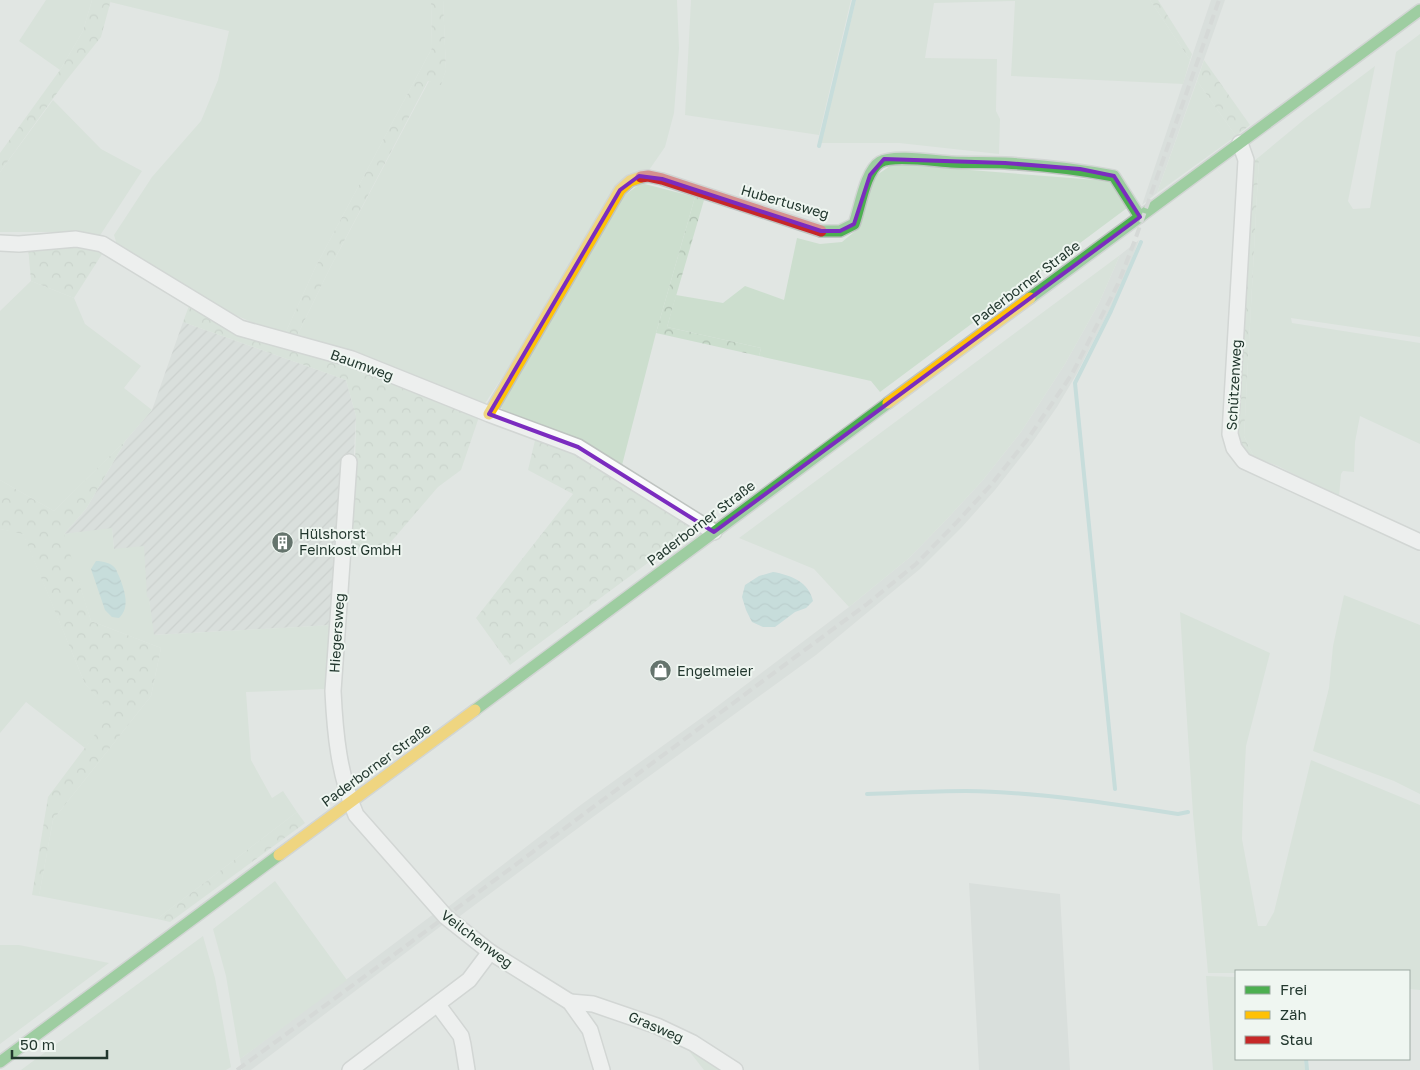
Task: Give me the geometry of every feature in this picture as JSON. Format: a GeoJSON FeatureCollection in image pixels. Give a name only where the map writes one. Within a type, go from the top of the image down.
{"type":"FeatureCollection","features":[{"type":"Feature","properties":{"kind":"main road","name":"Paderborner Straße"},"geometry":{"type":"LineString","coordinates":[[0,1062],[1420,10]]}},
{"type":"Feature","properties":{"kind":"main road","name":"Hubertusweg"},"geometry":{"type":"LineString","coordinates":[[489,414],[620,190],[631,180],[639,176],[662,179],[821,231],[840,231],[854,224],[870,175],[875,166],[884,159],[1014,163],[1080,169],[1114,176],[1140,217]]}},
{"type":"Feature","properties":{"kind":"street","name":"Schützenweg"},"geometry":{"type":"LineString","coordinates":[[1240,143],[1246,160],[1230,434],[1234,448],[1244,461],[1420,542]]}},
{"type":"Feature","properties":{"kind":"street","name":"Baumweg"},"geometry":{"type":"LineString","coordinates":[[0,243],[19,244],[76,239],[102,244],[240,328],[352,359],[489,414],[578,447],[714,532]]}},
{"type":"Feature","properties":{"kind":"street","name":"Hiegersweg"},"geometry":{"type":"LineString","coordinates":[[348,462],[333,691],[340,767],[350,802]]}},
{"type":"Feature","properties":{"kind":"street","name":"Veilchenweg"},"geometry":{"type":"LineString","coordinates":[[350,802],[356,815],[446,917],[490,952],[570,1002],[590,1030],[602,1070]]}},
{"type":"Feature","properties":{"kind":"street"},"geometry":{"type":"LineString","coordinates":[[350,1070],[469,980],[490,952]]}},
{"type":"Feature","properties":{"kind":"street","name":"Grasweg"},"geometry":{"type":"LineString","coordinates":[[570,1002],[593,1004],[657,1026],[693,1043],[735,1070]]}},
{"type":"Feature","properties":{"kind":"street"},"geometry":{"type":"LineString","coordinates":[[438,1005],[461,1036],[467,1070]]}},
{"type":"Feature","properties":{"kind":"highlighted area"},"geometry":{"type":"Polygon","coordinates":[[[884,159],[1005,163],[1080,169],[1114,176],[1140,217],[714,532],[578,447],[489,414],[620,190],[639,176],[662,179],[821,231],[840,231],[854,224],[870,175],[884,159]]]}},
{"type":"Feature","properties":{"kind":"shaded area"},"geometry":{"type":"Polygon","coordinates":[[[1211,0],[1225,0],[1157,193],[1142,205],[1211,0]]]}},
{"type":"Feature","properties":{"kind":"shaded area"},"geometry":{"type":"Polygon","coordinates":[[[1139,240],[1110,309],[1057,407],[1032,443],[995,490],[962,527],[920,569],[816,655],[456,919],[444,910],[582,804],[711,711],[849,607],[909,558],[983,480],[1021,432],[1065,364],[1099,303],[1120,255],[1139,240]]]}},
{"type":"Feature","properties":{"kind":"shaded area","name":"Hülshorst Feinkost GmbH"},"geometry":{"type":"Polygon","coordinates":[[[183,322],[346,380],[356,416],[353,472],[333,625],[153,635],[149,598],[147,598],[114,549],[112,529],[64,534],[86,509],[126,440],[152,410],[183,322]]]}},
{"type":"Feature","properties":{"kind":"shaded area"},"geometry":{"type":"Polygon","coordinates":[[[969,883],[1060,894],[1070,1070],[979,1070],[969,883]]]}},
{"type":"Feature","properties":{"kind":"shaded area"},"geometry":{"type":"Polygon","coordinates":[[[435,913],[445,923],[251,1070],[242,1070],[240,1059],[435,913]]]}},
{"type":"Feature","properties":{"kind":"green space"},"geometry":{"type":"Polygon","coordinates":[[[46,0],[92,0],[83,31],[60,70],[19,41],[46,0]]]}},
{"type":"Feature","properties":{"kind":"green space"},"geometry":{"type":"Polygon","coordinates":[[[92,0],[111,0],[101,37],[65,82],[0,172],[0,153],[60,70],[83,31],[92,0]]]}},
{"type":"Feature","properties":{"kind":"green space"},"geometry":{"type":"Polygon","coordinates":[[[111,0],[431,0],[432,48],[316,266],[284,336],[217,307],[117,245],[114,235],[152,177],[201,121],[218,80],[229,31],[110,2],[111,0]]]}},
{"type":"Feature","properties":{"kind":"green space"},"geometry":{"type":"Polygon","coordinates":[[[431,0],[443,0],[446,70],[441,85],[428,81],[330,268],[296,338],[284,336],[316,266],[432,48],[431,0]]]}},
{"type":"Feature","properties":{"kind":"green space"},"geometry":{"type":"Polygon","coordinates":[[[443,0],[677,0],[679,48],[674,113],[665,147],[647,173],[637,173],[484,405],[296,338],[330,268],[429,81],[441,84],[446,70],[443,0]]]}},
{"type":"Feature","properties":{"kind":"green space"},"geometry":{"type":"Polygon","coordinates":[[[691,0],[851,0],[819,135],[685,115],[691,0]]]}},
{"type":"Feature","properties":{"kind":"green space"},"geometry":{"type":"Polygon","coordinates":[[[856,0],[1150,0],[1190,60],[1183,84],[1011,76],[1015,1],[934,3],[925,58],[997,59],[996,111],[1000,119],[999,154],[899,143],[821,143],[856,0]]]}},
{"type":"Feature","properties":{"kind":"green space"},"geometry":{"type":"Polygon","coordinates":[[[1150,0],[1158,0],[1192,54],[1190,60],[1150,0]]]}},
{"type":"Feature","properties":{"kind":"green space"},"geometry":{"type":"Polygon","coordinates":[[[1420,34],[1420,337],[1291,318],[1292,323],[1420,343],[1420,444],[1360,416],[1355,442],[1354,472],[1343,471],[1341,474],[1339,497],[1278,466],[1254,457],[1244,436],[1259,157],[1306,118],[1375,66],[1348,201],[1353,209],[1370,208],[1396,52],[1420,34]]]}},
{"type":"Feature","properties":{"kind":"green space"},"geometry":{"type":"Polygon","coordinates":[[[1204,60],[1250,125],[1236,136],[1197,81],[1204,60]]]}},
{"type":"Feature","properties":{"kind":"green space"},"geometry":{"type":"Polygon","coordinates":[[[1197,81],[1236,136],[1157,193],[1197,81]]]}},
{"type":"Feature","properties":{"kind":"green space"},"geometry":{"type":"Polygon","coordinates":[[[53,100],[101,149],[142,171],[99,237],[72,232],[0,232],[0,172],[53,100]]]}},
{"type":"Feature","properties":{"kind":"green space"},"geometry":{"type":"Polygon","coordinates":[[[1259,157],[1244,436],[1254,457],[1245,455],[1235,432],[1251,163],[1259,157]]]}},
{"type":"Feature","properties":{"kind":"green space"},"geometry":{"type":"Polygon","coordinates":[[[893,164],[1109,181],[1127,208],[880,392],[871,381],[759,356],[761,348],[667,327],[676,295],[723,303],[745,286],[784,300],[797,238],[820,244],[842,242],[860,227],[874,177],[893,164]]]}},
{"type":"Feature","properties":{"kind":"green space"},"geometry":{"type":"Polygon","coordinates":[[[641,183],[695,197],[656,333],[621,469],[579,442],[503,411],[499,404],[617,201],[641,183]]]}},
{"type":"Feature","properties":{"kind":"green space"},"geometry":{"type":"Polygon","coordinates":[[[695,197],[704,200],[667,327],[761,348],[759,356],[656,333],[695,197]]]}},
{"type":"Feature","properties":{"kind":"green space"},"geometry":{"type":"Polygon","coordinates":[[[71,245],[104,251],[74,298],[31,281],[28,246],[71,245]]]}},
{"type":"Feature","properties":{"kind":"green space"},"geometry":{"type":"Polygon","coordinates":[[[1120,255],[1099,303],[1065,364],[1021,432],[983,480],[909,558],[849,607],[814,569],[739,538],[1120,255]]]}},
{"type":"Feature","properties":{"kind":"green space"},"geometry":{"type":"Polygon","coordinates":[[[31,281],[74,298],[85,324],[141,366],[124,388],[152,410],[126,440],[54,511],[0,480],[0,311],[31,281]]]}},
{"type":"Feature","properties":{"kind":"green space"},"geometry":{"type":"Polygon","coordinates":[[[190,303],[351,362],[480,414],[461,470],[438,487],[384,550],[349,549],[355,469],[356,416],[346,380],[183,322],[190,303]]]}},
{"type":"Feature","properties":{"kind":"green space"},"geometry":{"type":"Polygon","coordinates":[[[536,436],[576,450],[695,528],[510,665],[476,618],[573,494],[528,470],[536,436]]]}},
{"type":"Feature","properties":{"kind":"green space"},"geometry":{"type":"Polygon","coordinates":[[[126,440],[86,509],[64,534],[91,621],[161,648],[151,696],[53,820],[39,896],[32,895],[48,797],[111,713],[85,684],[23,534],[0,529],[0,480],[54,511],[126,440]]]}},
{"type":"Feature","properties":{"kind":"green space"},"geometry":{"type":"Polygon","coordinates":[[[112,528],[114,549],[144,546],[147,597],[149,598],[154,635],[333,625],[326,689],[246,692],[251,760],[272,798],[283,791],[297,812],[157,919],[39,896],[53,820],[151,696],[161,648],[91,621],[63,534],[112,528]]]}},
{"type":"Feature","properties":{"kind":"green space"},"geometry":{"type":"Polygon","coordinates":[[[0,529],[23,533],[85,684],[112,713],[85,748],[26,702],[0,733],[0,529]]]}},
{"type":"Feature","properties":{"kind":"green space"},"geometry":{"type":"Polygon","coordinates":[[[1344,595],[1420,625],[1420,794],[1394,781],[1313,751],[1329,688],[1333,646],[1344,595]]]}},
{"type":"Feature","properties":{"kind":"green space"},"geometry":{"type":"Polygon","coordinates":[[[1180,612],[1270,653],[1246,746],[1243,803],[1242,839],[1258,926],[1266,926],[1274,912],[1311,760],[1420,805],[1420,990],[1410,989],[1410,970],[1235,970],[1235,973],[1208,973],[1193,814],[1180,612]]]}},
{"type":"Feature","properties":{"kind":"green space"},"geometry":{"type":"Polygon","coordinates":[[[297,812],[305,823],[170,922],[157,919],[297,812]]]}},
{"type":"Feature","properties":{"kind":"green space"},"geometry":{"type":"Polygon","coordinates":[[[275,881],[347,980],[240,1059],[226,976],[213,929],[275,881]]]}},
{"type":"Feature","properties":{"kind":"green space"},"geometry":{"type":"Polygon","coordinates":[[[203,936],[215,978],[231,1067],[226,1070],[21,1070],[203,936]]]}},
{"type":"Feature","properties":{"kind":"green space"},"geometry":{"type":"Polygon","coordinates":[[[0,945],[19,945],[109,963],[0,1044],[0,945]]]}},
{"type":"Feature","properties":{"kind":"green space"},"geometry":{"type":"Polygon","coordinates":[[[1206,976],[1235,977],[1235,1060],[1304,1060],[1305,1070],[1213,1070],[1206,976]]]}},
{"type":"Feature","properties":{"kind":"green space"},"geometry":{"type":"Polygon","coordinates":[[[682,1042],[730,1070],[704,1070],[682,1042]]]}},
{"type":"Feature","properties":{"kind":"water"},"geometry":{"type":"Polygon","coordinates":[[[96,561],[111,565],[116,569],[119,576],[126,603],[123,614],[119,618],[112,617],[105,610],[91,569],[96,561]]]}},
{"type":"Feature","properties":{"kind":"water"},"geometry":{"type":"Polygon","coordinates":[[[773,572],[798,580],[808,589],[813,601],[806,608],[795,612],[775,627],[763,627],[752,622],[742,597],[745,585],[759,576],[773,572]]]}},
{"type":"Feature","properties":{"kind":"waterway"},"geometry":{"type":"LineString","coordinates":[[819,146],[854,0]]}},
{"type":"Feature","properties":{"kind":"waterway"},"geometry":{"type":"LineString","coordinates":[[1115,789],[1075,383],[1111,311],[1141,242]]}},
{"type":"Feature","properties":{"kind":"waterway"},"geometry":{"type":"LineString","coordinates":[[867,794],[954,791],[1019,793],[1178,814],[1188,812]]}},
{"type":"Feature","properties":{"kind":"waterway"},"geometry":{"type":"LineString","coordinates":[[1306,1060],[1307,1070]]}},
{"type":"Feature","properties":{"kind":"railway"},"geometry":{"type":"LineString","coordinates":[[237,1070],[867,604],[916,564],[990,486],[1027,440],[1072,374],[1118,284],[1219,0]]}},
{"type":"Feature","properties":{"kind":"traffic: fast"},"geometry":{"type":"LineString","coordinates":[[1030,298],[1420,10]]}},
{"type":"Feature","properties":{"kind":"traffic: fast"},"geometry":{"type":"LineString","coordinates":[[821,231],[840,231],[854,224],[870,173],[880,162],[894,158],[1033,165],[1114,176],[1140,217]]}},
{"type":"Feature","properties":{"kind":"traffic: fast"},"geometry":{"type":"LineString","coordinates":[[475,710],[888,403]]}},
{"type":"Feature","properties":{"kind":"traffic: fast"},"geometry":{"type":"LineString","coordinates":[[0,1062],[279,855]]}},
{"type":"Feature","properties":{"kind":"traffic: slow"},"geometry":{"type":"LineString","coordinates":[[489,414],[620,190],[630,181],[641,177]]}},
{"type":"Feature","properties":{"kind":"traffic: slow"},"geometry":{"type":"LineString","coordinates":[[888,403],[1030,298]]}},
{"type":"Feature","properties":{"kind":"traffic: slow"},"geometry":{"type":"LineString","coordinates":[[279,855],[475,710]]}},
{"type":"Feature","properties":{"kind":"traffic: jam"},"geometry":{"type":"LineString","coordinates":[[641,177],[648,176],[662,179],[821,231]]}},
{"type":"Feature","properties":{"kind":"place","name":"Hülshorst Feinkost GmbH"},"geometry":{"type":"Point","coordinates":[283,542]}},
{"type":"Feature","properties":{"kind":"place","name":"Engelmeier"},"geometry":{"type":"Point","coordinates":[661,671]}}]}
